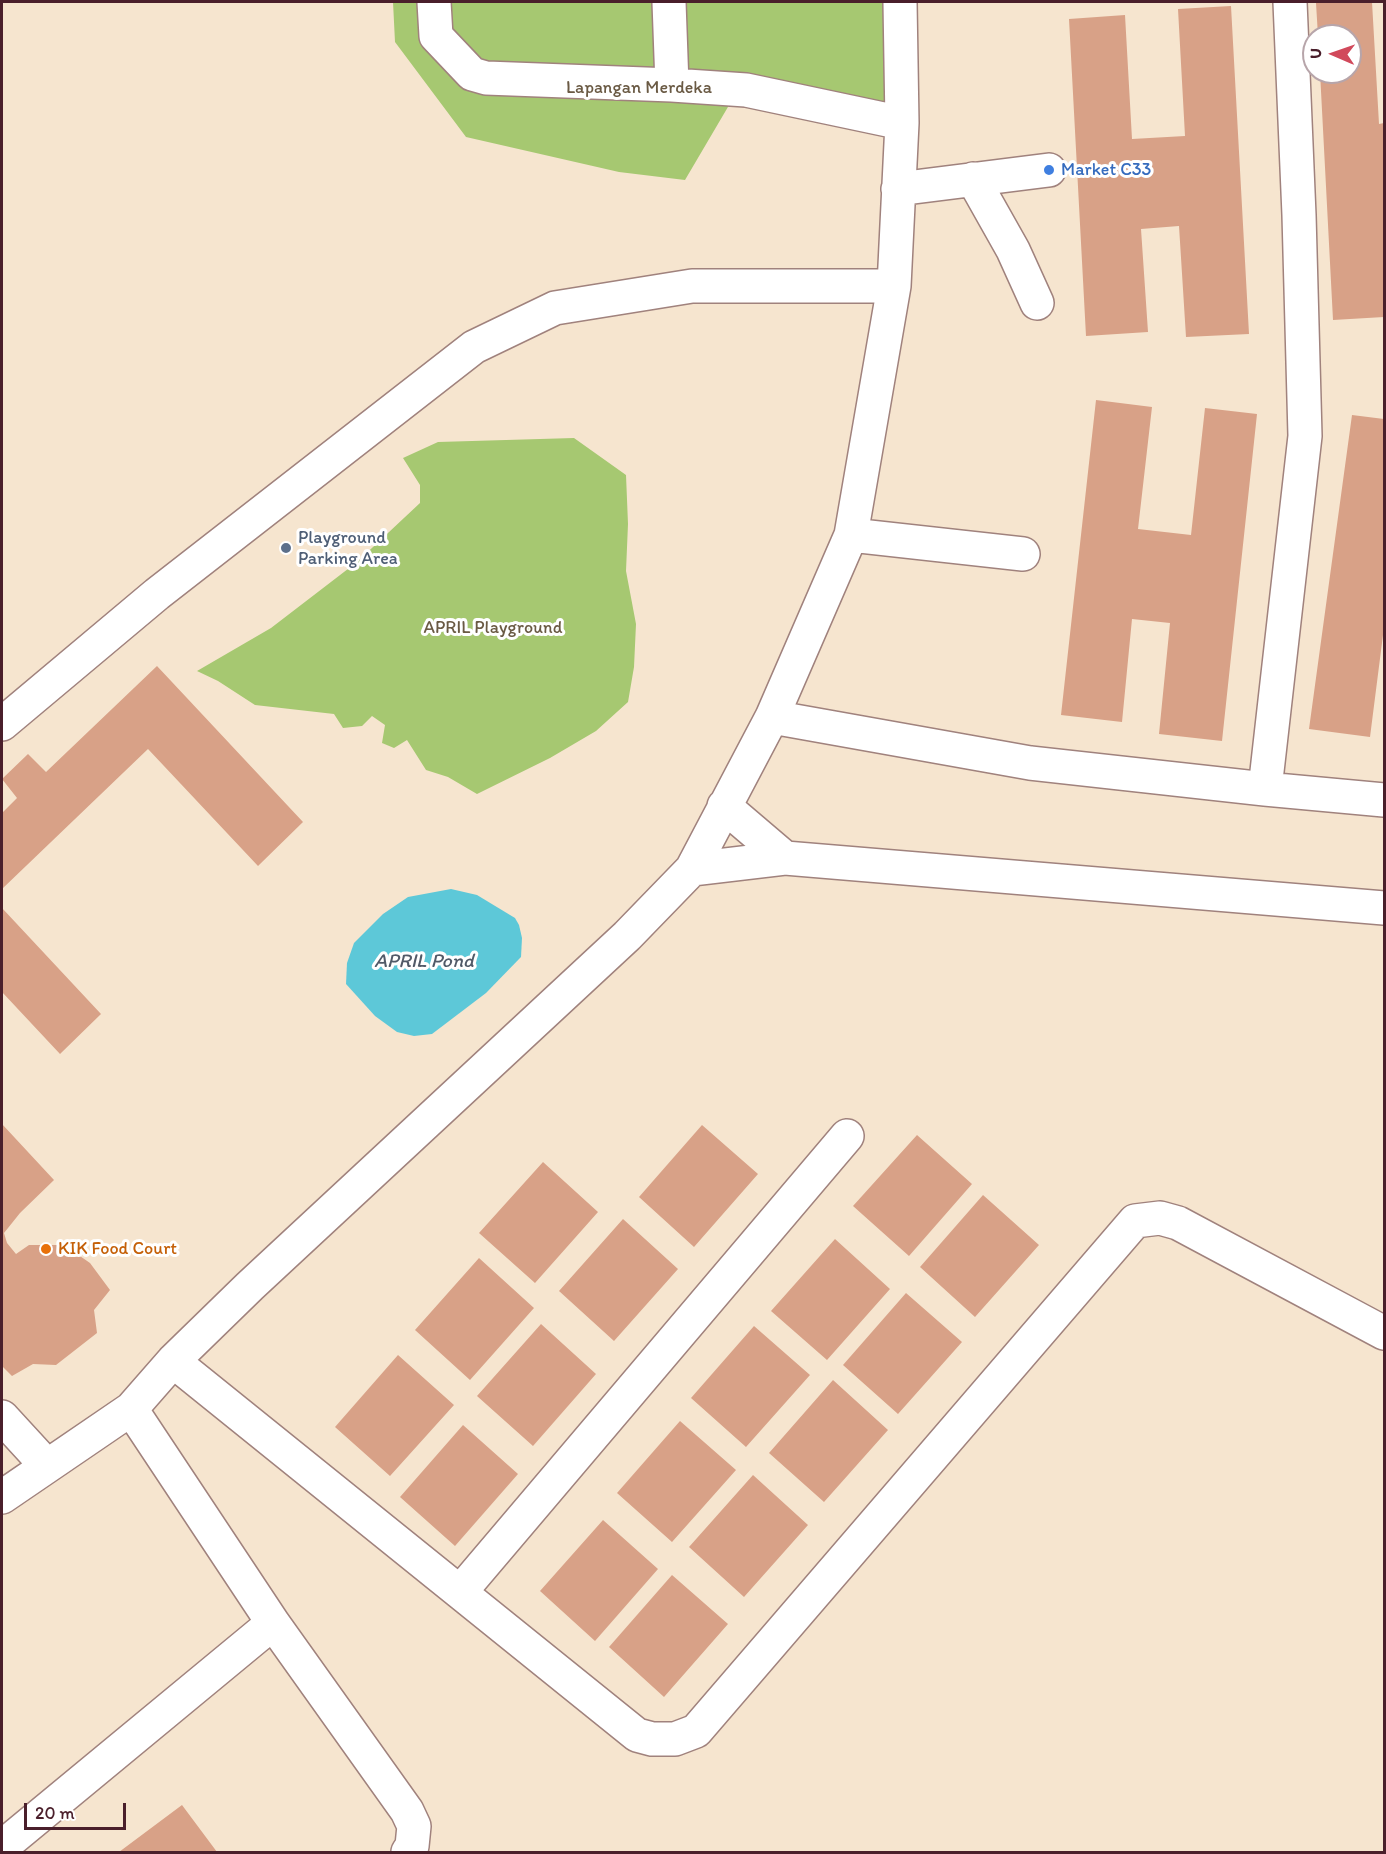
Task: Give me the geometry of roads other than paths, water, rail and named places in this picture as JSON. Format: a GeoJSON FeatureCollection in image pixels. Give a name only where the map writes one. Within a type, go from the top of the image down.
{"type":"FeatureCollection","features":[{"type":"Feature","properties":{"kind":"street"},"geometry":{"type":"LineString","coordinates":[[434,2],[436,36],[472,74],[486,78],[746,90],[902,123]]}},
{"type":"Feature","properties":{"kind":"street"},"geometry":{"type":"LineString","coordinates":[[669,2],[672,85]]}},
{"type":"Feature","properties":{"kind":"street"},"geometry":{"type":"LineString","coordinates":[[2,1497],[131,1409],[172,1361],[627,936],[692,869],[772,717],[851,535],[894,286],[902,123],[900,2]]}},
{"type":"Feature","properties":{"kind":"street"},"geometry":{"type":"LineString","coordinates":[[1265,789],[1305,436],[1290,2]]}},
{"type":"Feature","properties":{"kind":"street"},"geometry":{"type":"LineString","coordinates":[[898,189],[1049,170]]}},
{"type":"Feature","properties":{"kind":"street"},"geometry":{"type":"LineString","coordinates":[[973,179],[1012,250],[1037,303]]}},
{"type":"Feature","properties":{"kind":"street"},"geometry":{"type":"LineString","coordinates":[[2,724],[157,594],[474,347],[494,337],[555,308],[693,285],[894,286]]}},
{"type":"Feature","properties":{"kind":"street"},"geometry":{"type":"LineString","coordinates":[[851,535],[1023,554]]}},
{"type":"Feature","properties":{"kind":"street"},"geometry":{"type":"LineString","coordinates":[[772,717],[1030,763],[1384,800]]}},
{"type":"Feature","properties":{"kind":"street"},"geometry":{"type":"LineString","coordinates":[[724,806],[785,858]]}},
{"type":"Feature","properties":{"kind":"street"},"geometry":{"type":"LineString","coordinates":[[692,869],[785,858],[1384,908]]}},
{"type":"Feature","properties":{"kind":"street"},"geometry":{"type":"LineString","coordinates":[[461,1591],[847,1136]]}},
{"type":"Feature","properties":{"kind":"street"},"geometry":{"type":"LineString","coordinates":[[172,1361],[461,1591],[637,1735],[652,1739],[675,1739],[696,1731],[1135,1221],[1160,1218],[1178,1223],[1384,1333]]}},
{"type":"Feature","properties":{"kind":"street"},"geometry":{"type":"LineString","coordinates":[[131,1409],[273,1623],[407,1811],[414,1826],[412,1846],[408,1852]]}},
{"type":"Feature","properties":{"kind":"street"},"geometry":{"type":"LineString","coordinates":[[2,1416],[47,1466]]}},
{"type":"Feature","properties":{"kind":"street"},"geometry":{"type":"LineString","coordinates":[[7,1835],[273,1623]]}},
{"type":"Feature","properties":{"kind":"water","name":"APRIL Pond"},"geometry":{"type":"Polygon","coordinates":[[[451,889],[477,895],[515,918],[522,938],[521,957],[486,993],[432,1034],[414,1036],[397,1032],[375,1016],[346,984],[347,963],[354,943],[383,914],[408,897],[451,889]]]}},
{"type":"Feature","properties":{"kind":"place","name":"Market C33"},"geometry":{"type":"Point","coordinates":[1049,170]}},
{"type":"Feature","properties":{"kind":"place","name":"Playground Parking Area"},"geometry":{"type":"Point","coordinates":[286,548]}},
{"type":"Feature","properties":{"kind":"place","name":"KIK Food Court"},"geometry":{"type":"Point","coordinates":[46,1249]}},
{"type":"Feature","properties":{"kind":"park label","name":"Lapangan Merdeka"},"geometry":{"type":"Point","coordinates":[639,88]}},
{"type":"Feature","properties":{"kind":"park label","name":"APRIL Playground"},"geometry":{"type":"Point","coordinates":[493,628]}}]}
